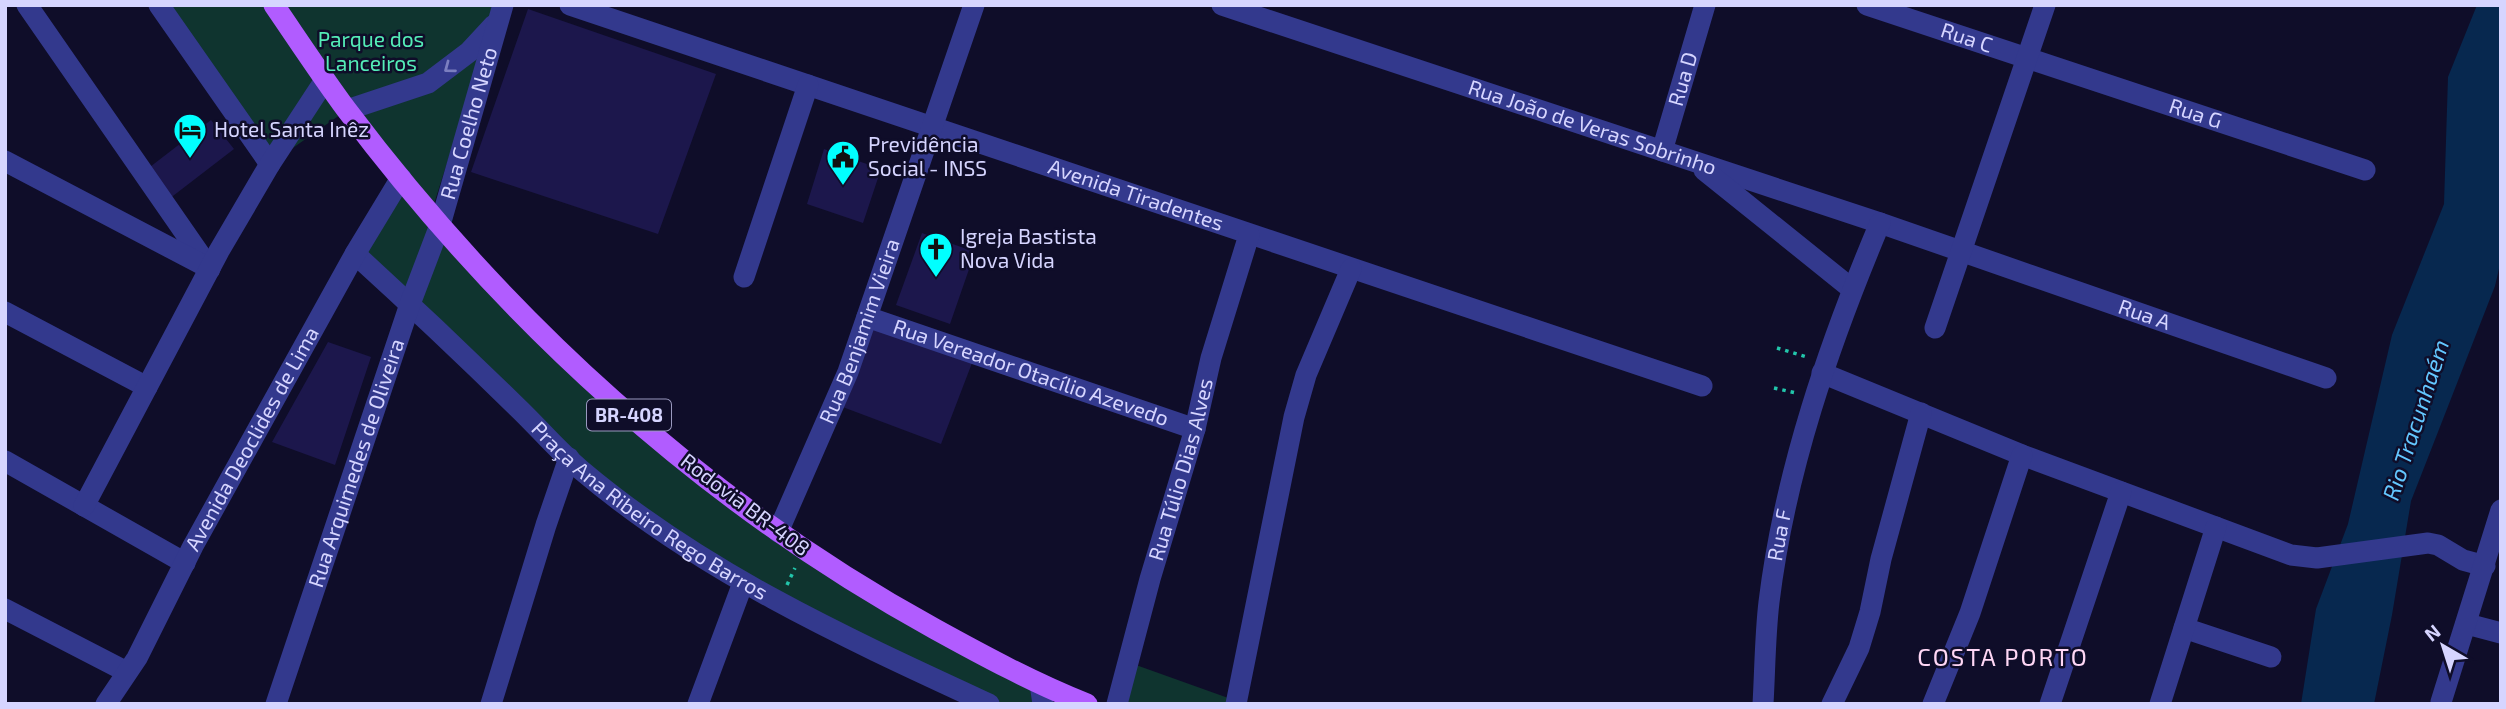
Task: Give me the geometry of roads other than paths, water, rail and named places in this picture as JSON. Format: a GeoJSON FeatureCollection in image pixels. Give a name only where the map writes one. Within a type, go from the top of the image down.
{"type":"FeatureCollection","features":[{"type":"Feature","properties":{"kind":"main road","name":"Rodovia BR-408"},"geometry":{"type":"LineString","coordinates":[[274,5],[346,110],[440,225],[495,286],[599,389],[689,466],[778,532],[877,598],[1042,694],[1087,704]]}},
{"type":"Feature","properties":{"kind":"street"},"geometry":{"type":"LineString","coordinates":[[27,5],[210,269]]}},
{"type":"Feature","properties":{"kind":"street"},"geometry":{"type":"LineString","coordinates":[[159,5],[270,164]]}},
{"type":"Feature","properties":{"kind":"street","name":"Avenida Tiradentes"},"geometry":{"type":"LineString","coordinates":[[570,5],[1702,386]]}},
{"type":"Feature","properties":{"kind":"street","name":"Rua Benjamim Vieira"},"geometry":{"type":"LineString","coordinates":[[778,532],[848,372],[974,5]]}},
{"type":"Feature","properties":{"kind":"street","name":"Rua João de Veras Sobrinho"},"geometry":{"type":"LineString","coordinates":[[1222,5],[1961,251]]}},
{"type":"Feature","properties":{"kind":"street","name":"Rua D"},"geometry":{"type":"LineString","coordinates":[[1662,151],[1705,5]]}},
{"type":"Feature","properties":{"kind":"street","name":"Rua C"},"geometry":{"type":"LineString","coordinates":[[1867,5],[2028,58]]}},
{"type":"Feature","properties":{"kind":"street"},"geometry":{"type":"LineString","coordinates":[[1935,328],[2045,5]]}},
{"type":"Feature","properties":{"kind":"street","name":"Rua Coelho Neto"},"geometry":{"type":"LineString","coordinates":[[346,110],[428,83],[469,52],[501,13]]}},
{"type":"Feature","properties":{"kind":"street","name":"Rua Coelho Neto"},"geometry":{"type":"LineString","coordinates":[[440,225],[501,13]]}},
{"type":"Feature","properties":{"kind":"street","name":"Rua G"},"geometry":{"type":"LineString","coordinates":[[2028,58],[2365,170]]}},
{"type":"Feature","properties":{"kind":"street"},"geometry":{"type":"LineString","coordinates":[[84,506],[210,269],[270,164],[325,80]]}},
{"type":"Feature","properties":{"kind":"street"},"geometry":{"type":"LineString","coordinates":[[744,277],[808,85]]}},
{"type":"Feature","properties":{"kind":"street"},"geometry":{"type":"LineString","coordinates":[[5,161],[210,269]]}},
{"type":"Feature","properties":{"kind":"street"},"geometry":{"type":"LineString","coordinates":[[1692,161],[1853,289]]}},
{"type":"Feature","properties":{"kind":"street","name":"Avenida Deoclides de Lima"},"geometry":{"type":"LineString","coordinates":[[106,704],[137,658],[185,562],[355,254],[401,178]]}},
{"type":"Feature","properties":{"kind":"street","name":"Rua F"},"geometry":{"type":"LineString","coordinates":[[1763,704],[1766,641],[1777,553],[1801,451],[1822,373],[1880,223]]}},
{"type":"Feature","properties":{"kind":"street","name":"Rua Arquimedes de Oliveira"},"geometry":{"type":"LineString","coordinates":[[276,704],[410,304],[440,225]]}},
{"type":"Feature","properties":{"kind":"street","name":"Rua Túlio Dias Alves"},"geometry":{"type":"LineString","coordinates":[[1116,704],[1249,234]]}},
{"type":"Feature","properties":{"kind":"street","name":"Rua A"},"geometry":{"type":"LineString","coordinates":[[1961,251],[2326,378]]}},
{"type":"Feature","properties":{"kind":"street","name":"Praça Ana Ribeiro Rego Barros"},"geometry":{"type":"LineString","coordinates":[[355,254],[569,458],[638,514],[718,569],[792,610],[989,704]]}},
{"type":"Feature","properties":{"kind":"street"},"geometry":{"type":"LineString","coordinates":[[1236,704],[1294,417],[1306,375],[1352,269]]}},
{"type":"Feature","properties":{"kind":"street"},"geometry":{"type":"LineString","coordinates":[[5,312],[147,387]]}},
{"type":"Feature","properties":{"kind":"street","name":"Rua Vereador Otacílio Azevedo"},"geometry":{"type":"LineString","coordinates":[[867,317],[1195,429]]}},
{"type":"Feature","properties":{"kind":"street"},"geometry":{"type":"LineString","coordinates":[[1822,373],[2022,455],[2291,555],[2304,558],[2328,556],[2428,543],[2438,545],[2463,560],[2485,566]]}},
{"type":"Feature","properties":{"kind":"street"},"geometry":{"type":"LineString","coordinates":[[1832,704],[1859,648],[1921,413]]}},
{"type":"Feature","properties":{"kind":"street"},"geometry":{"type":"LineString","coordinates":[[1933,704],[1970,613],[2022,455]]}},
{"type":"Feature","properties":{"kind":"street"},"geometry":{"type":"LineString","coordinates":[[491,704],[569,458]]}},
{"type":"Feature","properties":{"kind":"street"},"geometry":{"type":"LineString","coordinates":[[5,461],[185,562]]}},
{"type":"Feature","properties":{"kind":"street"},"geometry":{"type":"LineString","coordinates":[[2050,704],[2121,492]]}},
{"type":"Feature","properties":{"kind":"street"},"geometry":{"type":"LineString","coordinates":[[2441,702],[2501,510]]}},
{"type":"Feature","properties":{"kind":"street"},"geometry":{"type":"LineString","coordinates":[[2160,704],[2216,527]]}},
{"type":"Feature","properties":{"kind":"street"},"geometry":{"type":"LineString","coordinates":[[698,704],[743,583]]}},
{"type":"Feature","properties":{"kind":"street"},"geometry":{"type":"LineString","coordinates":[[5,609],[127,673]]}},
{"type":"Feature","properties":{"kind":"street"},"geometry":{"type":"LineString","coordinates":[[2467,624],[2501,633]]}},
{"type":"Feature","properties":{"kind":"street"},"geometry":{"type":"LineString","coordinates":[[2184,628],[2271,657]]}},
{"type":"Feature","properties":{"kind":"water","name":"Rio Tracunhaém"},"geometry":{"type":"Polygon","coordinates":[[[2477,5],[2501,5],[2501,260],[2495,286],[2411,501],[2374,704],[2301,704],[2316,609],[2348,524],[2392,335],[2444,204],[2448,77],[2477,5]]]}},
{"type":"Feature","properties":{"kind":"place","name":"Hotel Santa Inêz"},"geometry":{"type":"Point","coordinates":[190,160]}},
{"type":"Feature","properties":{"kind":"place","name":"Previdência Social - INSS"},"geometry":{"type":"Point","coordinates":[843,187]}},
{"type":"Feature","properties":{"kind":"place","name":"Igreja Bastista Nova Vida"},"geometry":{"type":"Point","coordinates":[936,279]}},
{"type":"Feature","properties":{"kind":"district","name":"COSTA PORTO"},"geometry":{"type":"Point","coordinates":[2003,658]}},
{"type":"Feature","properties":{"kind":"park label","name":"Parque dos Lanceiros"},"geometry":{"type":"Point","coordinates":[371,52]}}]}
